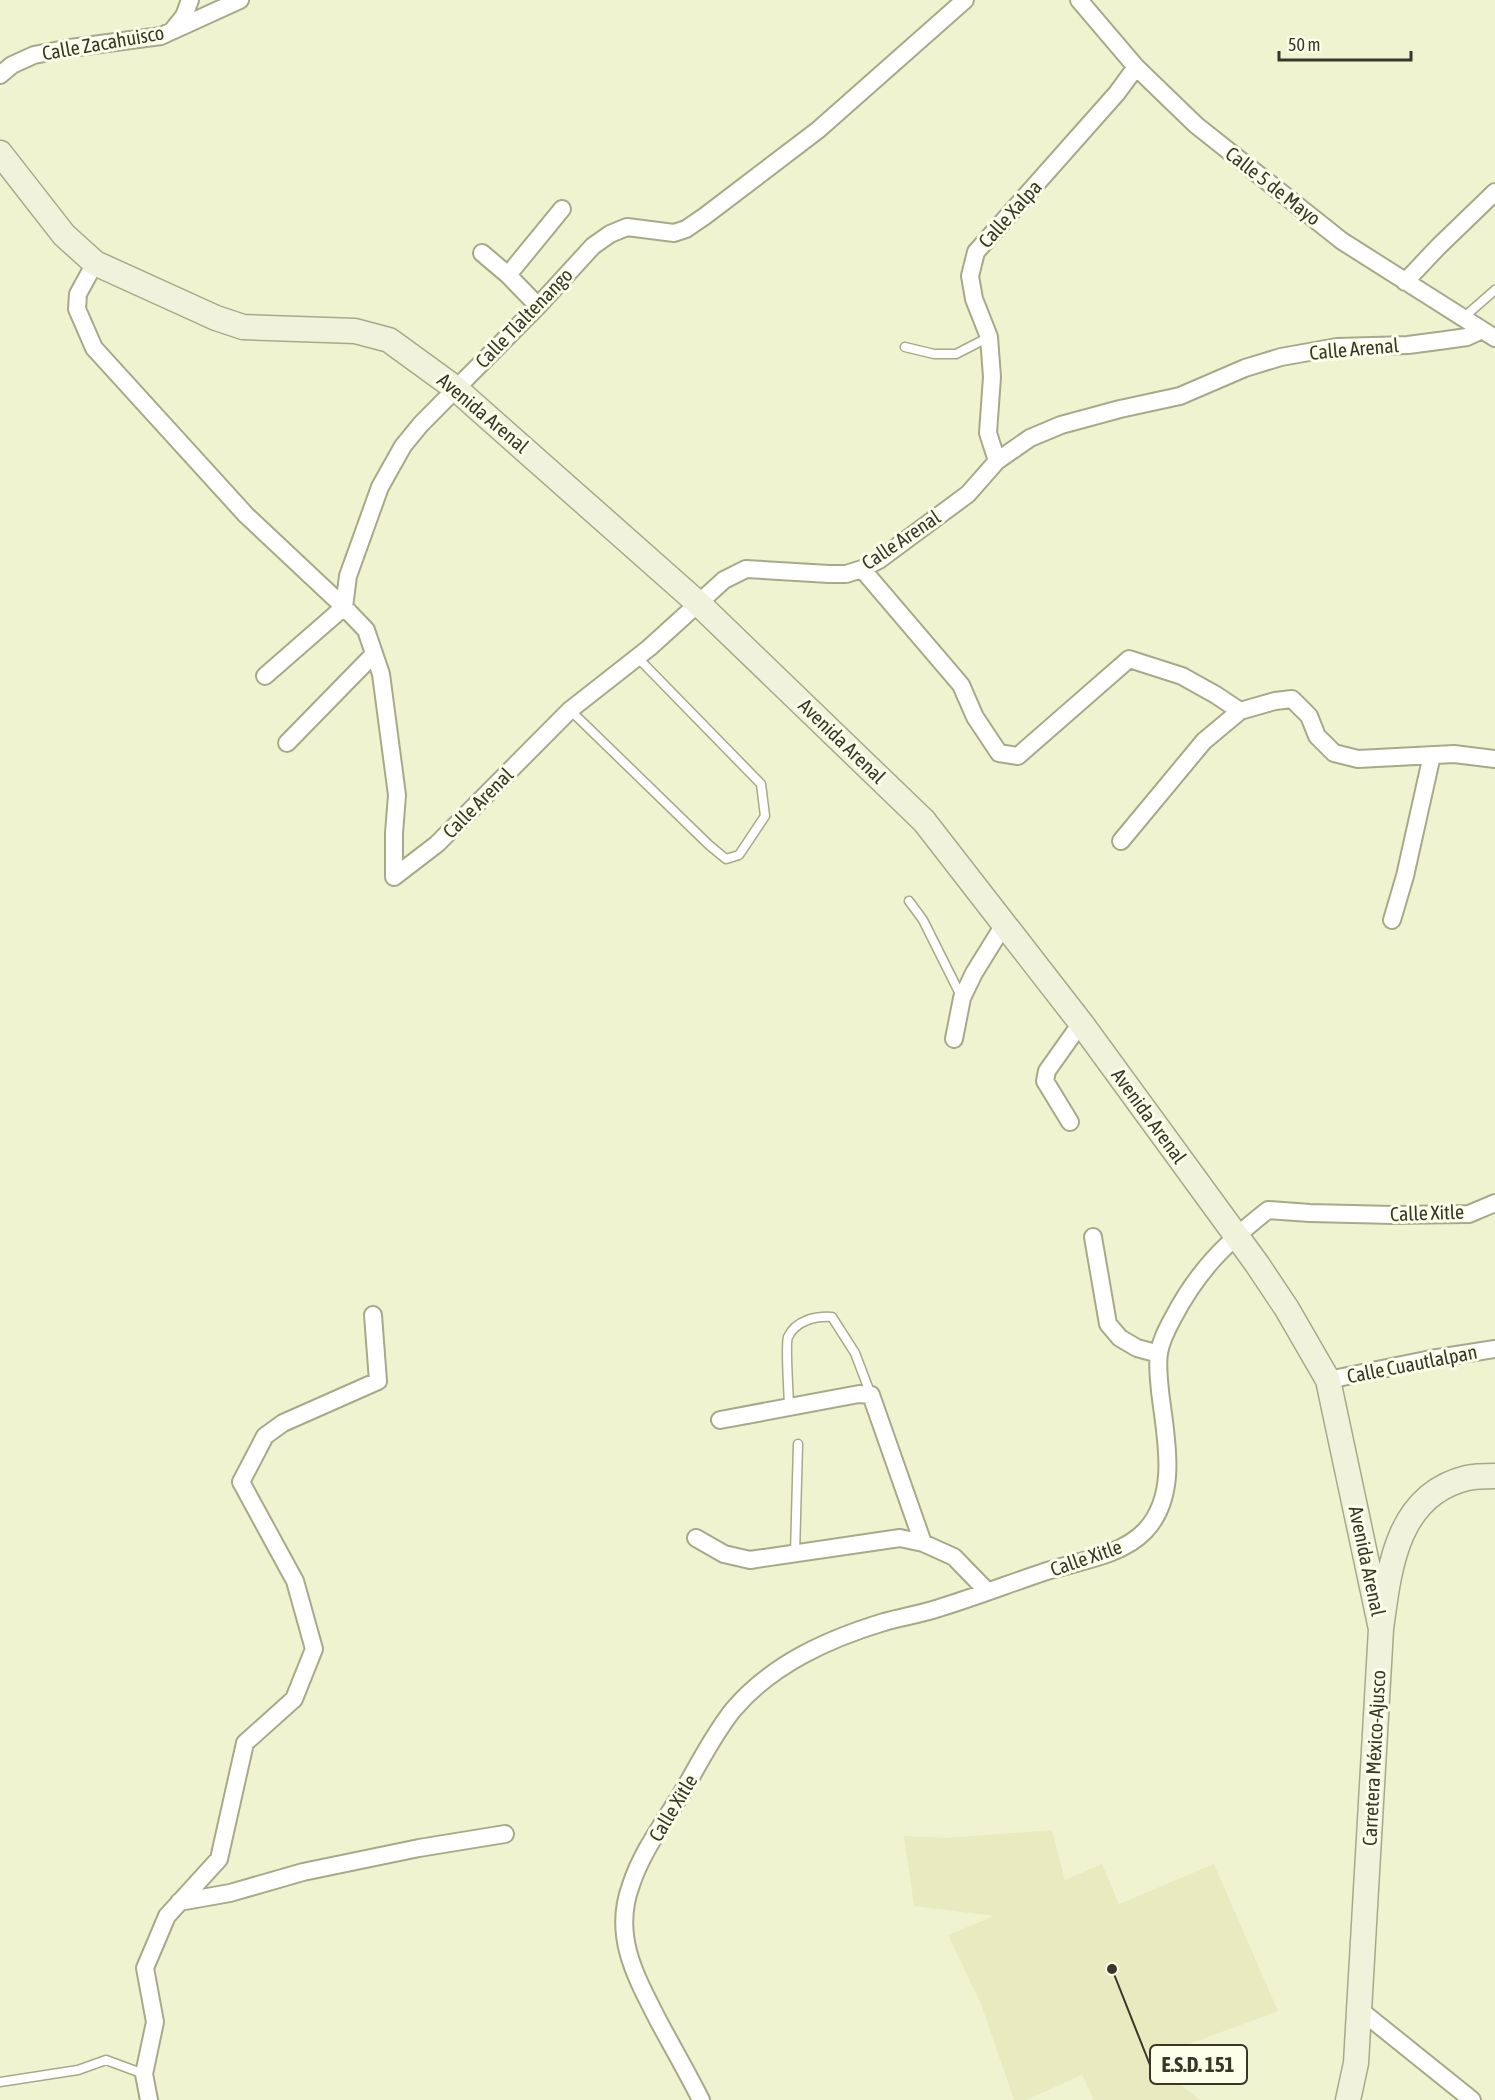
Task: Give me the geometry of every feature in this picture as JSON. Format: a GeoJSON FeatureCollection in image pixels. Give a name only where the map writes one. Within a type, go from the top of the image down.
{"type":"FeatureCollection","features":[{"type":"Feature","properties":{"kind":"street"},"geometry":{"type":"LineString","coordinates":[[172,31],[184,16],[190,0]]}},
{"type":"Feature","properties":{"kind":"street","name":"Calle Zacahuisco"},"geometry":{"type":"LineString","coordinates":[[0,75],[12,65],[34,56],[70,48],[161,36],[240,0]]}},
{"type":"Feature","properties":{"kind":"street","name":"Calle Tlaltenango"},"geometry":{"type":"LineString","coordinates":[[344,607],[348,576],[380,487],[403,446],[455,388],[538,306],[593,246],[610,234],[627,227],[674,233],[686,229],[818,130],[965,0]]}},
{"type":"Feature","properties":{"kind":"street","name":"Calle 5 de Mayo"},"geometry":{"type":"LineString","coordinates":[[1079,0],[1136,67],[1196,125],[1342,241],[1488,334]]}},
{"type":"Feature","properties":{"kind":"street","name":"Calle Xalpa"},"geometry":{"type":"LineString","coordinates":[[997,461],[987,434],[992,377],[989,338],[974,299],[970,276],[976,252],[1118,93],[1136,67]]}},
{"type":"Feature","properties":{"kind":"street","name":"Avenida Arenal"},"geometry":{"type":"LineString","coordinates":[[0,153],[64,235],[94,263],[216,318],[243,327],[355,331],[389,340],[455,388],[699,603],[924,821],[1081,1023],[1235,1235],[1287,1309],[1328,1380],[1381,1629]]}},
{"type":"Feature","properties":{"kind":"street"},"geometry":{"type":"LineString","coordinates":[[1405,282],[1495,192]]}},
{"type":"Feature","properties":{"kind":"street"},"geometry":{"type":"LineString","coordinates":[[508,275],[562,209]]}},
{"type":"Feature","properties":{"kind":"street"},"geometry":{"type":"LineString","coordinates":[[482,253],[508,275],[538,306]]}},
{"type":"Feature","properties":{"kind":"street"},"geometry":{"type":"LineString","coordinates":[[94,263],[78,294],[77,309],[94,348],[246,515],[366,630],[374,654],[287,743]]}},
{"type":"Feature","properties":{"kind":"street","name":"Calle Arenal"},"geometry":{"type":"LineString","coordinates":[[374,654],[381,674],[397,795],[394,877],[437,844],[570,710],[637,657],[724,580],[746,569],[846,574],[879,560],[968,494],[997,461],[1030,438],[1061,425],[1180,396],[1245,368],[1281,357],[1337,347],[1408,345],[1488,334]]}},
{"type":"Feature","properties":{"kind":"street"},"geometry":{"type":"LineString","coordinates":[[861,568],[961,685],[975,717],[999,753],[1018,756],[1129,659],[1182,676],[1240,711]]}},
{"type":"Feature","properties":{"kind":"street"},"geometry":{"type":"LineString","coordinates":[[265,676],[344,607]]}},
{"type":"Feature","properties":{"kind":"street"},"geometry":{"type":"LineString","coordinates":[[1121,841],[1204,741],[1240,711],[1275,701],[1292,699],[1309,716],[1317,736],[1334,753],[1359,759],[1432,754],[1495,759]]}},
{"type":"Feature","properties":{"kind":"street"},"geometry":{"type":"LineString","coordinates":[[1392,920],[1405,876],[1432,754]]}},
{"type":"Feature","properties":{"kind":"street"},"geometry":{"type":"LineString","coordinates":[[954,1039],[962,998],[974,973],[1005,923]]}},
{"type":"Feature","properties":{"kind":"street"},"geometry":{"type":"LineString","coordinates":[[1070,1122],[1045,1081],[1047,1071],[1081,1023]]}},
{"type":"Feature","properties":{"kind":"street","name":"Calle Xitle"},"geometry":{"type":"LineString","coordinates":[[701,2100],[636,1977],[628,1954],[624,1930],[625,1908],[631,1884],[646,1852],[720,1728],[735,1708],[773,1674],[796,1657],[820,1644],[883,1623],[938,1609],[1123,1547],[1136,1540],[1149,1527],[1160,1505],[1168,1476],[1158,1372],[1159,1354],[1165,1334],[1185,1296],[1209,1263],[1235,1235],[1268,1210],[1394,1215],[1469,1214],[1495,1203]]}},
{"type":"Feature","properties":{"kind":"street"},"geometry":{"type":"LineString","coordinates":[[1093,1237],[1108,1324],[1120,1338],[1137,1348],[1159,1354]]}},
{"type":"Feature","properties":{"kind":"street"},"geometry":{"type":"LineString","coordinates":[[149,2100],[144,2074],[155,2022],[145,1968],[167,1916],[219,1859],[245,1743],[294,1699],[314,1649],[294,1581],[241,1482],[265,1436],[283,1423],[378,1381],[373,1315]]}},
{"type":"Feature","properties":{"kind":"street","name":"Calle Cuautlalpan"},"geometry":{"type":"LineString","coordinates":[[1328,1380],[1431,1359],[1495,1349]]}},
{"type":"Feature","properties":{"kind":"street"},"geometry":{"type":"LineString","coordinates":[[720,1420],[859,1394],[871,1395],[923,1543]]}},
{"type":"Feature","properties":{"kind":"street","name":"Carretera México-Ajusco"},"geometry":{"type":"LineString","coordinates":[[1348,2100],[1356,2063],[1381,1629],[1389,1571],[1401,1535],[1415,1511],[1437,1490],[1467,1478],[1495,1476]]}},
{"type":"Feature","properties":{"kind":"street"},"geometry":{"type":"LineString","coordinates":[[696,1538],[724,1554],[750,1560],[900,1538],[923,1543],[954,1557],[987,1591]]}},
{"type":"Feature","properties":{"kind":"street"},"geometry":{"type":"LineString","coordinates":[[179,1902],[230,1893],[303,1872],[505,1834]]}},
{"type":"Feature","properties":{"kind":"street"},"geometry":{"type":"LineString","coordinates":[[1360,2010],[1472,2100]]}},
{"type":"Feature","properties":{"kind":"lane"},"geometry":{"type":"LineString","coordinates":[[1462,318],[1495,290]]}},
{"type":"Feature","properties":{"kind":"lane"},"geometry":{"type":"LineString","coordinates":[[905,347],[934,354],[956,354],[989,338]]}},
{"type":"Feature","properties":{"kind":"lane"},"geometry":{"type":"LineString","coordinates":[[570,710],[726,860],[739,855],[765,816],[761,783],[637,657]]}},
{"type":"Feature","properties":{"kind":"lane"},"geometry":{"type":"LineString","coordinates":[[909,901],[923,920],[962,998]]}},
{"type":"Feature","properties":{"kind":"lane"},"geometry":{"type":"LineString","coordinates":[[789,1407],[788,1338],[798,1326],[815,1316],[832,1317],[855,1353],[871,1395]]}},
{"type":"Feature","properties":{"kind":"lane"},"geometry":{"type":"LineString","coordinates":[[795,1554],[798,1444]]}},
{"type":"Feature","properties":{"kind":"lane"},"geometry":{"type":"LineString","coordinates":[[0,2082],[78,2070],[106,2060],[144,2074]]}},
{"type":"Feature","properties":{"kind":"shaded area"},"geometry":{"type":"Polygon","coordinates":[[[1052,1830],[1065,1880],[1102,1864],[1119,1904],[1214,1864],[1278,2011],[1149,2059],[1200,2100],[1094,2100],[1082,2075],[1026,2100],[1014,2100],[981,2004],[948,1935],[994,1916],[914,1906],[904,1836],[948,1838],[1052,1830]]]}},
{"type":"Feature","properties":{"kind":"place","name":"E.S.D. 151"},"geometry":{"type":"Point","coordinates":[1112,1969]}}]}
